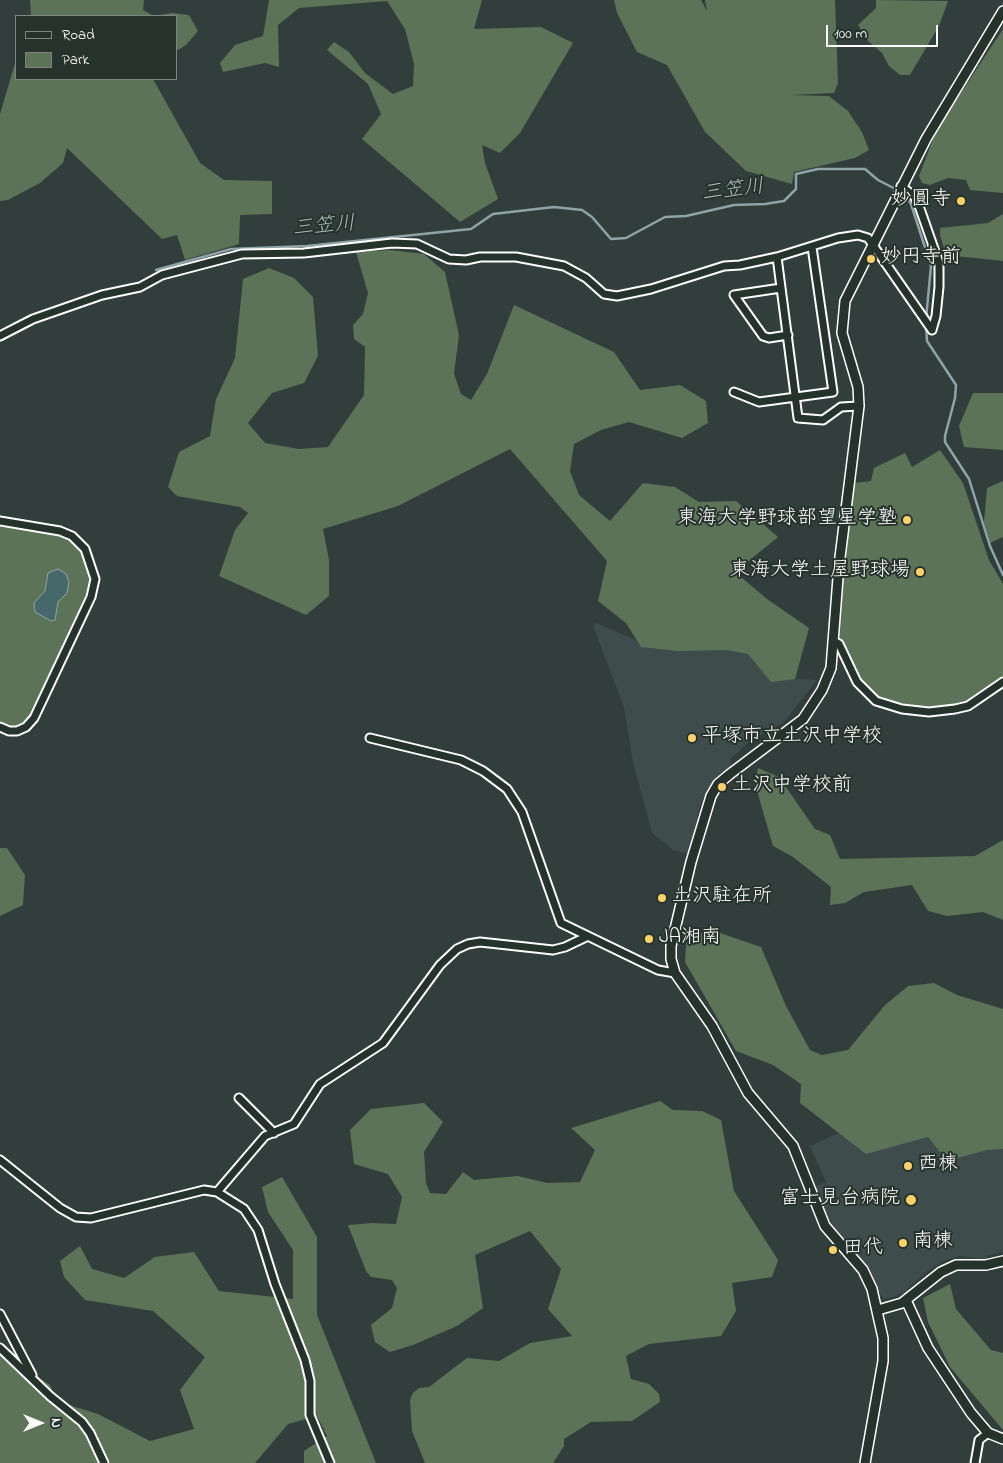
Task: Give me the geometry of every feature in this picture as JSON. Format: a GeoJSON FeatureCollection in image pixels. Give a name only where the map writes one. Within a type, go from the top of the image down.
{"type":"FeatureCollection","features":[{"type":"Feature","properties":{"kind":"street"},"geometry":{"type":"LineString","coordinates":[[865,1463],[883,1361],[878,1310],[863,1270],[825,1226],[793,1146],[748,1093],[712,1026],[675,973],[671,959],[673,931],[711,796],[718,784],[803,719],[822,690],[828,676],[835,642],[839,565],[860,406],[858,387],[842,333],[845,301],[926,139],[1003,10]]}},
{"type":"Feature","properties":{"kind":"street"},"geometry":{"type":"LineString","coordinates":[[0,336],[26,322],[102,295],[140,287],[162,275],[242,254],[304,253],[392,243],[418,244],[449,258],[466,260],[480,257],[516,257],[564,266],[586,278],[604,294],[612,296],[651,289],[724,266],[740,265],[777,257],[838,238],[858,235],[868,238],[932,330],[936,316],[939,263],[918,204],[914,196],[901,186]]}},
{"type":"Feature","properties":{"kind":"street"},"geometry":{"type":"LineString","coordinates":[[734,392],[759,402],[833,392],[812,247]]}},
{"type":"Feature","properties":{"kind":"street"},"geometry":{"type":"LineString","coordinates":[[777,257],[797,396],[798,418],[823,420],[841,408],[860,406]]}},
{"type":"Feature","properties":{"kind":"street"},"geometry":{"type":"LineString","coordinates":[[781,288],[734,295],[763,336],[769,338],[788,335]]}},
{"type":"Feature","properties":{"kind":"street"},"geometry":{"type":"LineString","coordinates":[[0,521],[60,531],[72,536],[85,549],[95,579],[91,597],[31,724],[17,731],[9,731],[0,727]]}},
{"type":"Feature","properties":{"kind":"street"},"geometry":{"type":"LineString","coordinates":[[835,642],[839,644],[857,682],[876,701],[902,709],[929,712],[968,706],[1003,682]]}},
{"type":"Feature","properties":{"kind":"street"},"geometry":{"type":"LineString","coordinates":[[370,738],[461,760],[483,771],[507,789],[522,812],[561,923],[586,937],[658,970],[675,973]]}},
{"type":"Feature","properties":{"kind":"street"},"geometry":{"type":"LineString","coordinates":[[217,1192],[265,1136],[294,1124],[315,1090],[325,1080],[383,1043],[440,965],[457,949],[468,944],[490,942],[553,950],[565,947],[586,937]]}},
{"type":"Feature","properties":{"kind":"street"},"geometry":{"type":"LineString","coordinates":[[239,1098],[274,1133]]}},
{"type":"Feature","properties":{"kind":"street"},"geometry":{"type":"LineString","coordinates":[[0,1160],[60,1208],[76,1217],[91,1218],[198,1191],[217,1192],[244,1210],[258,1230],[275,1284],[308,1371],[310,1415],[330,1463]]}},
{"type":"Feature","properties":{"kind":"street"},"geometry":{"type":"LineString","coordinates":[[878,1310],[906,1300],[941,1272],[956,1265],[986,1265],[1003,1261]]}},
{"type":"Feature","properties":{"kind":"street"},"geometry":{"type":"LineString","coordinates":[[906,1300],[928,1348],[971,1413],[988,1433],[1003,1439]]}},
{"type":"Feature","properties":{"kind":"street"},"geometry":{"type":"LineString","coordinates":[[0,1314],[34,1380]]}},
{"type":"Feature","properties":{"kind":"street"},"geometry":{"type":"LineString","coordinates":[[0,1348],[82,1422],[90,1433],[104,1463]]}},
{"type":"Feature","properties":{"kind":"street"},"geometry":{"type":"LineString","coordinates":[[975,1463],[979,1440],[988,1433]]}},
{"type":"Feature","properties":{"kind":"shaded area","name":"平塚市立土沢中学校"},"geometry":{"type":"Polygon","coordinates":[[[596,623],[650,646],[743,643],[772,677],[817,680],[784,722],[749,742],[730,759],[732,765],[702,799],[688,854],[673,850],[652,833],[633,762],[624,707],[593,626],[596,623]]]}},
{"type":"Feature","properties":{"kind":"shaded area","name":"富士見台病院"},"geometry":{"type":"Polygon","coordinates":[[[1003,1113],[1003,1252],[987,1256],[987,1259],[959,1256],[946,1260],[930,1269],[907,1289],[909,1291],[886,1299],[881,1296],[867,1266],[833,1226],[825,1213],[814,1187],[826,1182],[810,1146],[848,1129],[1003,1113]]]}},
{"type":"Feature","properties":{"kind":"green space"},"geometry":{"type":"Polygon","coordinates":[[[30,0],[144,0],[143,10],[152,15],[31,15],[30,0]]]}},
{"type":"Feature","properties":{"kind":"green space"},"geometry":{"type":"Polygon","coordinates":[[[269,0],[482,0],[474,29],[541,27],[573,43],[520,133],[500,153],[482,145],[485,163],[498,199],[460,222],[362,139],[381,114],[368,84],[327,50],[334,42],[349,52],[365,73],[393,94],[413,86],[414,64],[405,29],[387,1],[299,8],[278,25],[279,67],[265,63],[223,72],[220,63],[235,45],[263,36],[269,0]]]}},
{"type":"Feature","properties":{"kind":"green space"},"geometry":{"type":"Polygon","coordinates":[[[614,0],[701,0],[707,11],[705,0],[835,0],[838,83],[834,93],[791,95],[829,96],[848,111],[862,132],[869,150],[855,158],[794,172],[792,184],[746,171],[705,132],[667,65],[637,52],[617,13],[614,0]]]}},
{"type":"Feature","properties":{"kind":"green space"},"geometry":{"type":"Polygon","coordinates":[[[876,0],[948,1],[939,26],[910,75],[900,75],[889,66],[882,53],[868,41],[858,25],[876,8],[876,0]]]}},
{"type":"Feature","properties":{"kind":"green space"},"geometry":{"type":"Polygon","coordinates":[[[172,13],[189,15],[198,31],[186,45],[178,50],[178,15],[160,15],[172,13]]]}},
{"type":"Feature","properties":{"kind":"green space"},"geometry":{"type":"Polygon","coordinates":[[[1003,29],[1003,193],[970,190],[966,180],[948,178],[930,185],[922,183],[919,176],[937,129],[1003,29]]]}},
{"type":"Feature","properties":{"kind":"green space"},"geometry":{"type":"Polygon","coordinates":[[[15,63],[15,80],[154,80],[200,163],[224,180],[272,181],[272,214],[240,215],[239,244],[185,260],[177,235],[162,239],[67,148],[63,163],[40,183],[8,200],[0,201],[0,114],[15,63]]]}},
{"type":"Feature","properties":{"kind":"green space"},"geometry":{"type":"Polygon","coordinates":[[[1003,214],[1003,261],[946,255],[940,235],[940,228],[988,223],[1003,214]]]}},
{"type":"Feature","properties":{"kind":"green space"},"geometry":{"type":"Polygon","coordinates":[[[390,250],[424,254],[445,272],[459,335],[454,374],[461,394],[471,400],[487,374],[514,305],[614,352],[640,390],[680,385],[706,401],[708,423],[682,438],[629,422],[601,430],[574,444],[570,471],[579,495],[610,521],[643,483],[675,487],[699,502],[736,501],[778,537],[735,572],[767,599],[809,628],[795,679],[771,682],[748,654],[726,650],[678,651],[641,647],[626,623],[598,601],[607,561],[510,449],[398,506],[323,529],[329,560],[329,596],[306,615],[219,576],[235,530],[248,513],[240,507],[177,496],[168,487],[179,452],[210,436],[216,399],[235,358],[243,279],[269,268],[294,278],[313,297],[318,356],[304,383],[272,393],[248,423],[265,443],[299,449],[328,447],[364,395],[365,347],[354,339],[353,325],[363,314],[368,293],[356,252],[390,250]]]}},
{"type":"Feature","properties":{"kind":"green space"},"geometry":{"type":"Polygon","coordinates":[[[973,393],[1003,393],[1003,450],[964,447],[959,426],[973,393]]]}},
{"type":"Feature","properties":{"kind":"green space","name":"東海大学土屋野球場"},"geometry":{"type":"Polygon","coordinates":[[[940,450],[963,483],[989,560],[1003,584],[1003,678],[967,703],[955,707],[919,709],[877,696],[860,679],[850,664],[839,635],[845,557],[854,483],[871,481],[874,468],[905,453],[912,467],[940,450]]]}},
{"type":"Feature","properties":{"kind":"green space"},"geometry":{"type":"Polygon","coordinates":[[[1003,481],[1003,537],[990,543],[984,522],[987,488],[1003,481]]]}},
{"type":"Feature","properties":{"kind":"green space"},"geometry":{"type":"Polygon","coordinates":[[[0,526],[67,537],[82,550],[91,582],[81,612],[36,707],[23,725],[10,728],[0,721],[0,526]]]}},
{"type":"Feature","properties":{"kind":"green space"},"geometry":{"type":"Polygon","coordinates":[[[758,768],[779,777],[815,829],[830,835],[840,859],[975,856],[1003,840],[1003,920],[983,912],[947,916],[928,911],[912,885],[864,892],[845,903],[830,905],[831,887],[793,857],[773,846],[755,784],[758,768]]]}},
{"type":"Feature","properties":{"kind":"green space"},"geometry":{"type":"Polygon","coordinates":[[[0,848],[7,848],[25,875],[23,905],[0,916],[0,848]]]}},
{"type":"Feature","properties":{"kind":"green space"},"geometry":{"type":"Polygon","coordinates":[[[687,932],[720,933],[761,947],[786,1006],[810,1050],[822,1055],[848,1050],[885,1005],[908,986],[934,983],[957,995],[1003,1009],[1003,1149],[987,1150],[947,1161],[928,1137],[866,1154],[800,1103],[801,1084],[773,1065],[736,1051],[685,962],[687,932]]]}},
{"type":"Feature","properties":{"kind":"green space"},"geometry":{"type":"Polygon","coordinates":[[[660,1101],[673,1110],[702,1111],[721,1120],[734,1191],[778,1260],[772,1277],[732,1283],[736,1311],[721,1336],[649,1344],[626,1356],[631,1379],[649,1384],[659,1394],[660,1402],[632,1421],[591,1422],[564,1439],[564,1446],[553,1463],[425,1463],[412,1431],[410,1400],[413,1393],[419,1388],[429,1387],[467,1358],[499,1361],[530,1343],[572,1336],[548,1309],[561,1269],[530,1231],[475,1255],[483,1308],[457,1326],[413,1345],[390,1352],[375,1342],[371,1325],[392,1308],[397,1288],[392,1280],[371,1277],[366,1271],[348,1225],[396,1224],[402,1197],[388,1174],[354,1164],[350,1130],[371,1109],[424,1103],[443,1122],[424,1152],[426,1183],[430,1193],[446,1194],[463,1172],[474,1180],[518,1176],[547,1183],[580,1182],[595,1150],[571,1128],[660,1101]]]}},
{"type":"Feature","properties":{"kind":"green space"},"geometry":{"type":"Polygon","coordinates":[[[282,1177],[317,1237],[317,1315],[376,1463],[304,1463],[304,1451],[327,1436],[317,1416],[288,1424],[255,1463],[0,1463],[0,1352],[50,1385],[55,1397],[69,1405],[98,1414],[150,1441],[194,1429],[180,1390],[205,1357],[153,1311],[85,1300],[64,1277],[60,1261],[80,1246],[92,1269],[124,1278],[155,1257],[194,1252],[219,1291],[293,1299],[293,1250],[268,1212],[262,1187],[282,1177]]]}},
{"type":"Feature","properties":{"kind":"green space"},"geometry":{"type":"Polygon","coordinates":[[[950,1284],[956,1309],[991,1350],[1003,1353],[1003,1430],[950,1367],[928,1322],[923,1298],[950,1284]]]}},
{"type":"Feature","properties":{"kind":"water"},"geometry":{"type":"Polygon","coordinates":[[[58,569],[66,574],[69,582],[67,593],[58,602],[55,620],[51,621],[35,612],[34,603],[45,591],[48,573],[58,569]]]}},
{"type":"Feature","properties":{"kind":"waterway","name":"三笠川"},"geometry":{"type":"LineString","coordinates":[[156,270],[231,249],[307,246],[471,229],[493,214],[554,207],[582,210],[592,217],[611,239],[626,238],[665,217],[686,216],[734,205],[784,201],[796,189],[796,174],[818,169],[865,169],[878,180],[905,194],[911,204],[931,266],[926,319]]}},
{"type":"Feature","properties":{"kind":"waterway","name":"三笠川"},"geometry":{"type":"LineString","coordinates":[[926,324],[927,341],[956,385],[945,442],[969,479],[990,546],[1003,575]]}},
{"type":"Feature","properties":{"kind":"place","name":"妙圓寺"},"geometry":{"type":"Point","coordinates":[961,201]}},
{"type":"Feature","properties":{"kind":"place","name":"妙円寺前"},"geometry":{"type":"Point","coordinates":[871,259]}},
{"type":"Feature","properties":{"kind":"place","name":"東海大学野球部望星学塾"},"geometry":{"type":"Point","coordinates":[907,520]}},
{"type":"Feature","properties":{"kind":"place","name":"東海大学土屋野球場"},"geometry":{"type":"Point","coordinates":[920,572]}},
{"type":"Feature","properties":{"kind":"place","name":"平塚市立土沢中学校"},"geometry":{"type":"Point","coordinates":[692,738]}},
{"type":"Feature","properties":{"kind":"place","name":"土沢中学校前"},"geometry":{"type":"Point","coordinates":[722,787]}},
{"type":"Feature","properties":{"kind":"place","name":"土沢駐在所"},"geometry":{"type":"Point","coordinates":[662,898]}},
{"type":"Feature","properties":{"kind":"place","name":"JA湘南"},"geometry":{"type":"Point","coordinates":[649,939]}},
{"type":"Feature","properties":{"kind":"place","name":"西棟"},"geometry":{"type":"Point","coordinates":[908,1166]}},
{"type":"Feature","properties":{"kind":"place","name":"富士見台病院"},"geometry":{"type":"Point","coordinates":[911,1200]}},
{"type":"Feature","properties":{"kind":"place","name":"南棟"},"geometry":{"type":"Point","coordinates":[903,1243]}},
{"type":"Feature","properties":{"kind":"place","name":"田代"},"geometry":{"type":"Point","coordinates":[833,1250]}}]}
